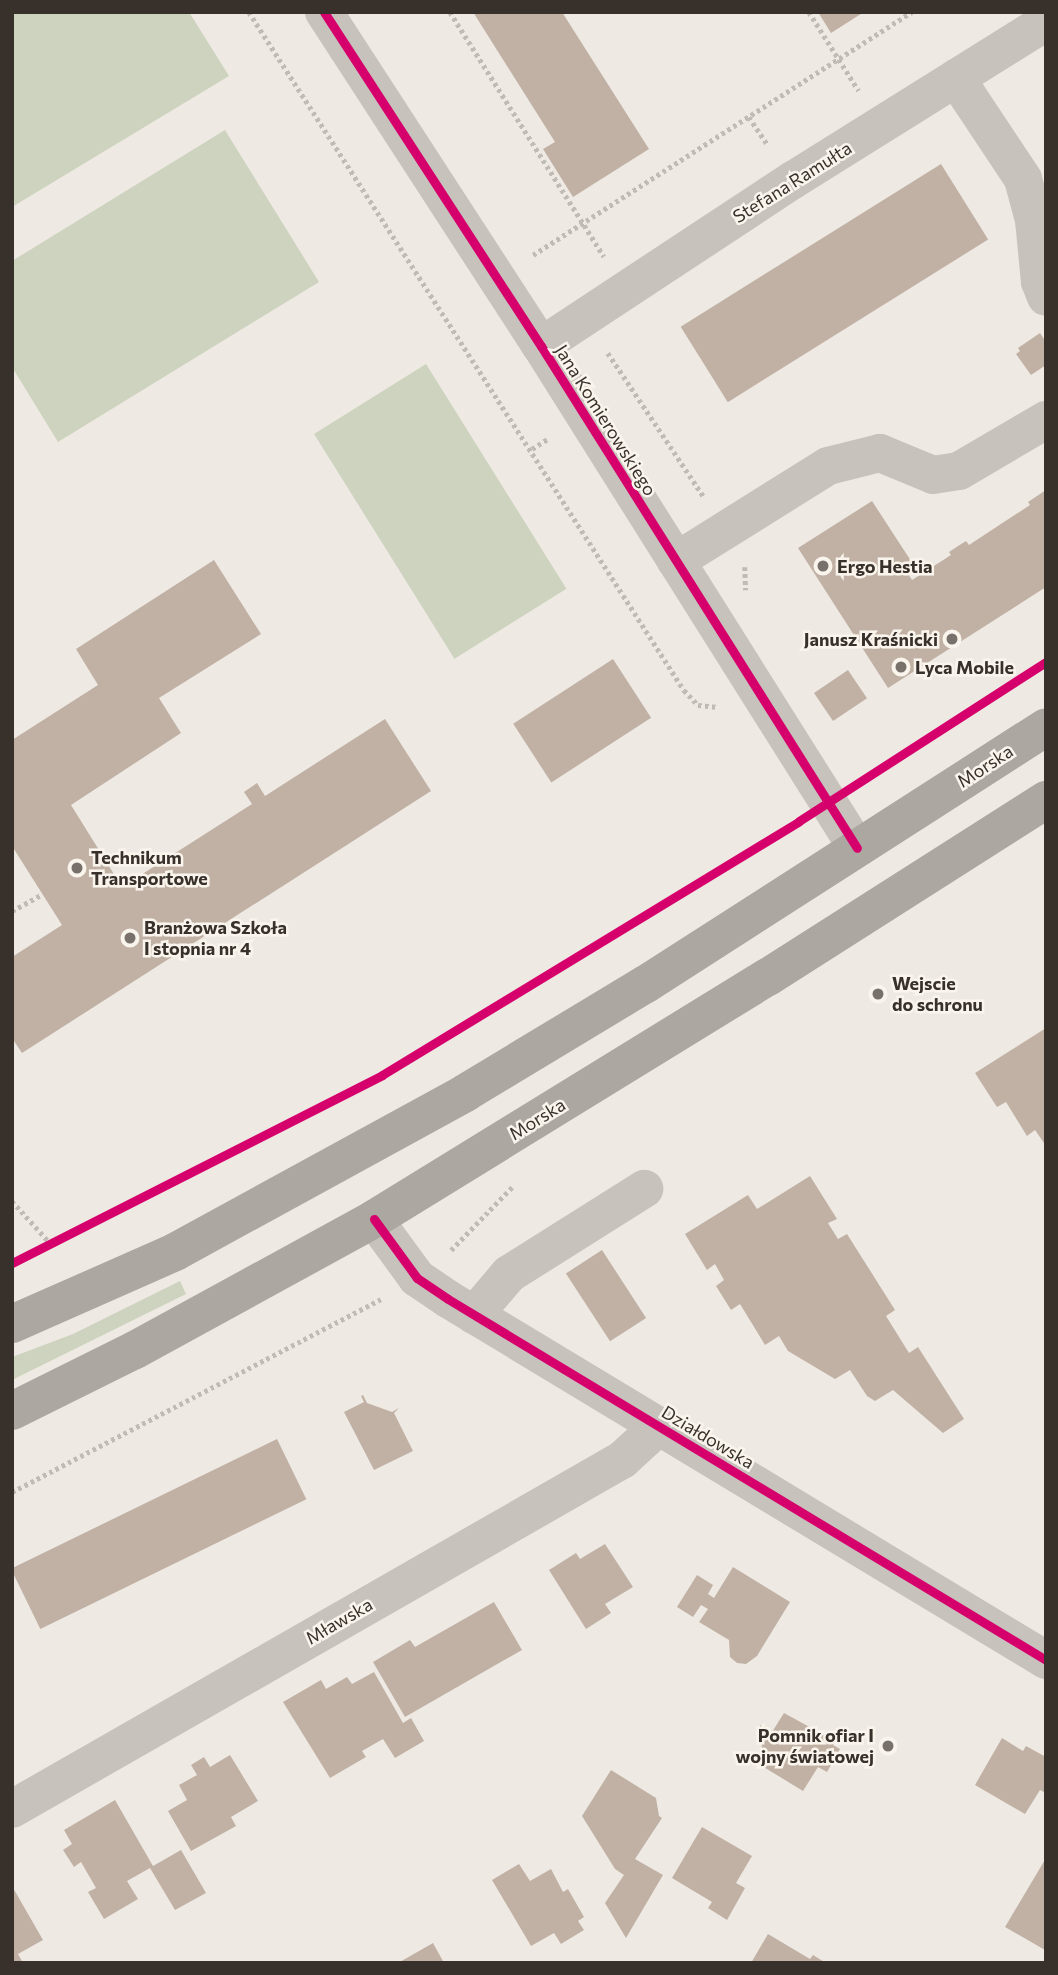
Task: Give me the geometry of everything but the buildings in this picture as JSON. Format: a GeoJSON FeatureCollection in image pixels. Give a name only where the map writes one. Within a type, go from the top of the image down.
{"type":"FeatureCollection","features":[{"type":"Feature","properties":{"kind":"main road","name":"Morska"},"geometry":{"type":"LineString","coordinates":[[12,1324],[175,1252],[465,1093],[646,985],[1046,727]]}},
{"type":"Feature","properties":{"kind":"main road","name":"Morska"},"geometry":{"type":"LineString","coordinates":[[12,1411],[135,1350],[374,1219],[768,978],[1046,800]]}},
{"type":"Feature","properties":{"kind":"street","name":"Jana Komierowskiego"},"geometry":{"type":"LineString","coordinates":[[324,12],[541,346],[857,848]]}},
{"type":"Feature","properties":{"kind":"street","name":"Stefana Ramułta"},"geometry":{"type":"LineString","coordinates":[[541,346],[793,180],[882,127],[1046,22]]}},
{"type":"Feature","properties":{"kind":"street"},"geometry":{"type":"LineString","coordinates":[[956,78],[1023,179],[1034,220],[1040,282],[1046,297]]}},
{"type":"Feature","properties":{"kind":"street"},"geometry":{"type":"LineString","coordinates":[[676,561],[828,466],[880,453],[933,475],[959,471],[1046,420]]}},
{"type":"Feature","properties":{"kind":"street"},"geometry":{"type":"LineString","coordinates":[[474,1315],[509,1274],[644,1189]]}},
{"type":"Feature","properties":{"kind":"street","name":"Działdowska"},"geometry":{"type":"LineString","coordinates":[[374,1219],[417,1278],[1046,1660]]}},
{"type":"Feature","properties":{"kind":"street","name":"Mławska"},"geometry":{"type":"LineString","coordinates":[[12,1809],[622,1460],[659,1426]]}},
{"type":"Feature","properties":{"kind":"path"},"geometry":{"type":"LineString","coordinates":[[249,12],[684,690],[698,705],[726,709]]}},
{"type":"Feature","properties":{"kind":"path"},"geometry":{"type":"LineString","coordinates":[[450,12],[602,255]]}},
{"type":"Feature","properties":{"kind":"path"},"geometry":{"type":"LineString","coordinates":[[809,12],[882,127]]}},
{"type":"Feature","properties":{"kind":"path"},"geometry":{"type":"LineString","coordinates":[[531,257],[912,12]]}},
{"type":"Feature","properties":{"kind":"path"},"geometry":{"type":"LineString","coordinates":[[749,117],[771,149]]}},
{"type":"Feature","properties":{"kind":"path"},"geometry":{"type":"LineString","coordinates":[[12,911],[43,894]]}},
{"type":"Feature","properties":{"kind":"path"},"geometry":{"type":"LineString","coordinates":[[12,1201],[51,1244]]}},
{"type":"Feature","properties":{"kind":"path"},"geometry":{"type":"LineString","coordinates":[[12,1492],[351,1317],[417,1278]]}},
{"type":"Feature","properties":{"kind":"green space"},"geometry":{"type":"Polygon","coordinates":[[[12,12],[189,12],[229,76],[12,207],[12,12]]]}},
{"type":"Feature","properties":{"kind":"green space"},"geometry":{"type":"Polygon","coordinates":[[[225,130],[319,282],[58,442],[12,367],[12,261],[225,130]]]}},
{"type":"Feature","properties":{"kind":"green space"},"geometry":{"type":"Polygon","coordinates":[[[426,364],[566,589],[454,659],[314,434],[426,364]]]}},
{"type":"Feature","properties":{"kind":"green space"},"geometry":{"type":"Polygon","coordinates":[[[180,1281],[186,1294],[12,1380],[12,1357],[73,1334],[180,1281]]]}},
{"type":"Feature","properties":{"kind":"cycle path"},"geometry":{"type":"LineString","coordinates":[[324,12],[541,346],[857,848]]}},
{"type":"Feature","properties":{"kind":"cycle path"},"geometry":{"type":"LineString","coordinates":[[12,1263],[382,1075],[799,821],[1046,662]]}},
{"type":"Feature","properties":{"kind":"cycle path"},"geometry":{"type":"LineString","coordinates":[[374,1219],[417,1278],[448,1299],[1046,1660]]}},
{"type":"Feature","properties":{"kind":"place","name":"Ergo Hestia"},"geometry":{"type":"Point","coordinates":[823,566]}},
{"type":"Feature","properties":{"kind":"place","name":"Janusz Kraśnicki"},"geometry":{"type":"Point","coordinates":[952,639]}},
{"type":"Feature","properties":{"kind":"place","name":"Lyca Mobile"},"geometry":{"type":"Point","coordinates":[901,667]}},
{"type":"Feature","properties":{"kind":"place","name":"Technikum Transportowe"},"geometry":{"type":"Point","coordinates":[77,868]}},
{"type":"Feature","properties":{"kind":"place","name":"Branżowa Szkoła I stopnia nr 4"},"geometry":{"type":"Point","coordinates":[130,938]}},
{"type":"Feature","properties":{"kind":"place","name":"Wejscie do schronu"},"geometry":{"type":"Point","coordinates":[878,994]}},
{"type":"Feature","properties":{"kind":"place","name":"Pomnik ofiar I wojny światowej"},"geometry":{"type":"Point","coordinates":[888,1746]}}]}
